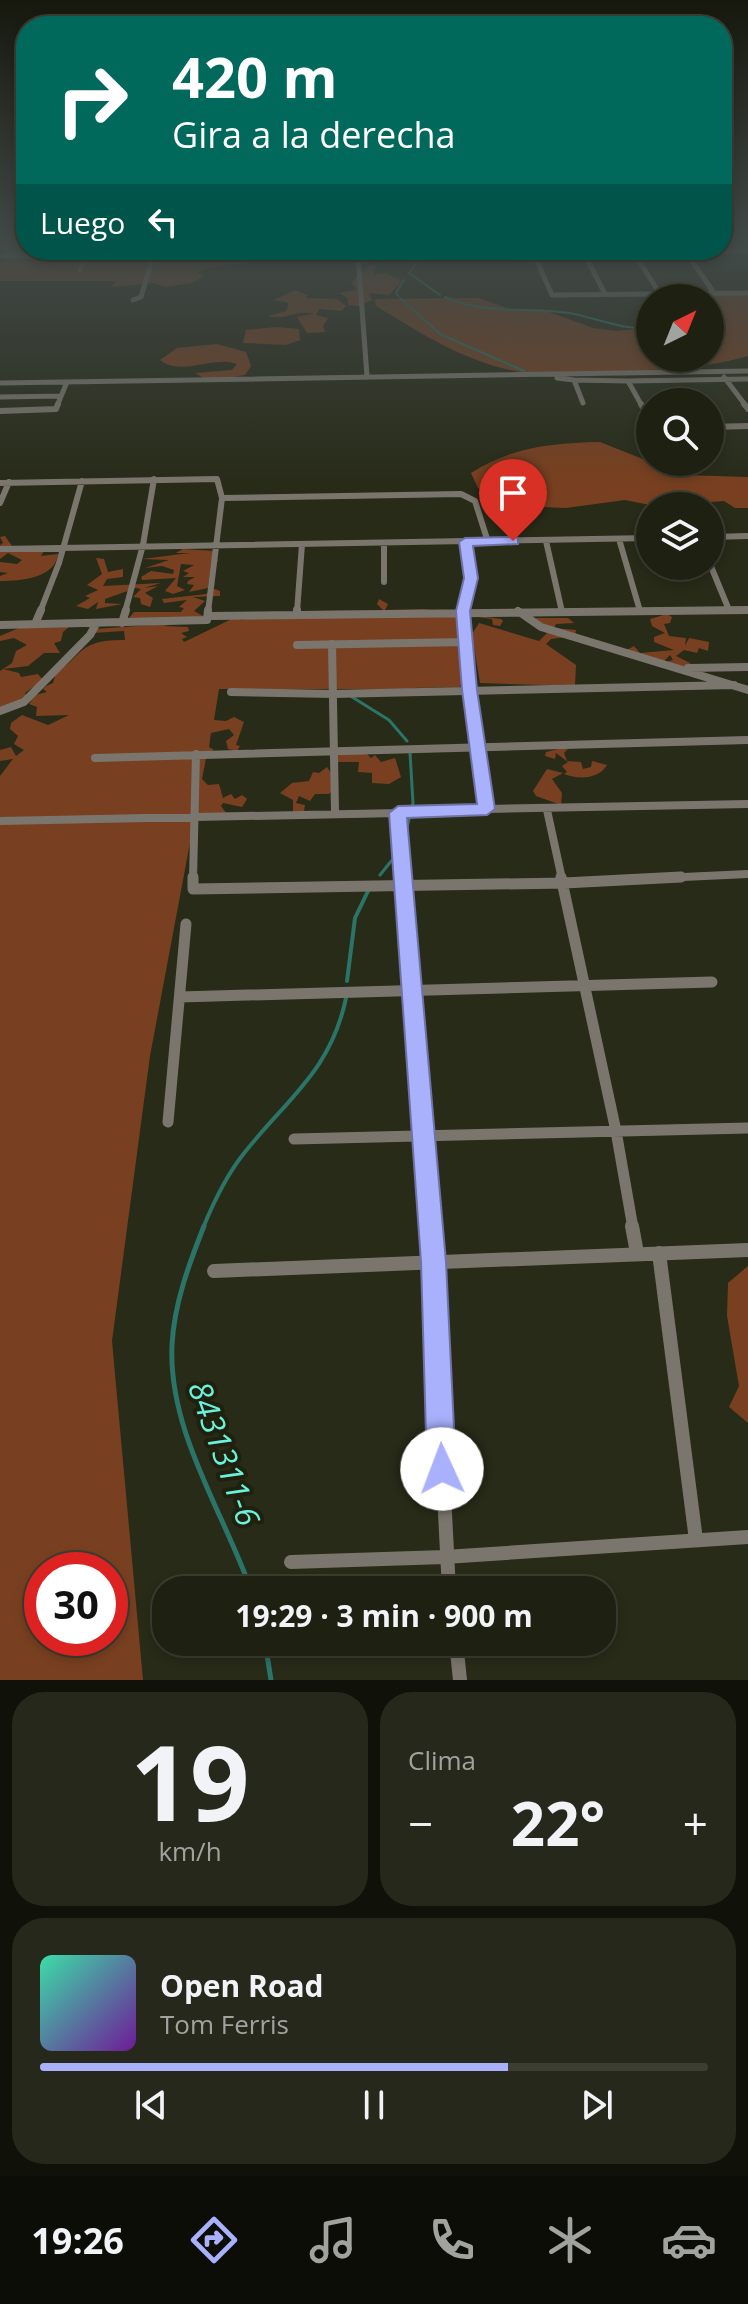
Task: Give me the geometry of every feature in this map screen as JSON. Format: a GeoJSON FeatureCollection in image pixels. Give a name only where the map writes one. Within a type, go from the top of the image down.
{"type":"FeatureCollection","features":[{"type":"Feature","properties":{"kind":"street"},"geometry":{"type":"LineString","coordinates":[[363,325],[367,376]]}},
{"type":"Feature","properties":{"kind":"street"},"geometry":{"type":"LineString","coordinates":[[724,371],[748,371]]}},
{"type":"Feature","properties":{"kind":"street"},"geometry":{"type":"LineString","coordinates":[[243,379],[253,382],[671,372]]}},
{"type":"Feature","properties":{"kind":"street"},"geometry":{"type":"LineString","coordinates":[[721,372],[748,409]]}},
{"type":"Feature","properties":{"kind":"street"},"geometry":{"type":"LineString","coordinates":[[0,383],[367,376],[628,381],[748,379]]}},
{"type":"Feature","properties":{"kind":"street"},"geometry":{"type":"LineString","coordinates":[[574,380],[583,403]]}},
{"type":"Feature","properties":{"kind":"street"},"geometry":{"type":"LineString","coordinates":[[628,381],[636,395]]}},
{"type":"Feature","properties":{"kind":"street"},"geometry":{"type":"LineString","coordinates":[[0,411],[53,410],[67,382]]}},
{"type":"Feature","properties":{"kind":"street"},"geometry":{"type":"LineString","coordinates":[[0,397],[61,396]]}},
{"type":"Feature","properties":{"kind":"street"},"geometry":{"type":"LineString","coordinates":[[724,427],[748,426]]}},
{"type":"Feature","properties":{"kind":"street"},"geometry":{"type":"LineString","coordinates":[[122,623],[143,545],[154,479]]}},
{"type":"Feature","properties":{"kind":"street"},"geometry":{"type":"LineString","coordinates":[[0,503],[4,482],[217,479],[222,498],[210,616]]}},
{"type":"Feature","properties":{"kind":"street"},"geometry":{"type":"LineString","coordinates":[[35,624],[64,547],[82,481]]}},
{"type":"Feature","properties":{"kind":"street"},"geometry":{"type":"LineString","coordinates":[[222,498],[461,494],[475,501],[488,542]]}},
{"type":"Feature","properties":{"kind":"street"},"geometry":{"type":"LineString","coordinates":[[724,537],[748,536]]}},
{"type":"Feature","properties":{"kind":"street"},"geometry":{"type":"LineString","coordinates":[[0,549],[636,538]]}},
{"type":"Feature","properties":{"kind":"street"},"geometry":{"type":"LineString","coordinates":[[619,539],[640,611]]}},
{"type":"Feature","properties":{"kind":"street"},"geometry":{"type":"LineString","coordinates":[[546,541],[562,612]]}},
{"type":"Feature","properties":{"kind":"street"},"geometry":{"type":"LineString","coordinates":[[465,542],[471,578],[463,611],[470,690],[487,809]]}},
{"type":"Feature","properties":{"kind":"street"},"geometry":{"type":"LineString","coordinates":[[297,614],[302,544]]}},
{"type":"Feature","properties":{"kind":"street"},"geometry":{"type":"LineString","coordinates":[[384,544],[384,582]]}},
{"type":"Feature","properties":{"kind":"street"},"geometry":{"type":"LineString","coordinates":[[717,580],[729,610]]}},
{"type":"Feature","properties":{"kind":"street"},"geometry":{"type":"LineString","coordinates":[[0,625],[200,622],[210,616],[297,614],[748,610]]}},
{"type":"Feature","properties":{"kind":"street"},"geometry":{"type":"LineString","coordinates":[[518,611],[541,627],[748,690]]}},
{"type":"Feature","properties":{"kind":"street"},"geometry":{"type":"LineString","coordinates":[[0,711],[24,702],[90,635],[96,624]]}},
{"type":"Feature","properties":{"kind":"street"},"geometry":{"type":"LineString","coordinates":[[297,645],[466,642]]}},
{"type":"Feature","properties":{"kind":"street"},"geometry":{"type":"LineString","coordinates":[[332,644],[335,812]]}},
{"type":"Feature","properties":{"kind":"street"},"geometry":{"type":"LineString","coordinates":[[676,668],[748,667]]}},
{"type":"Feature","properties":{"kind":"street"},"geometry":{"type":"LineString","coordinates":[[231,692],[333,694],[734,685]]}},
{"type":"Feature","properties":{"kind":"street"},"geometry":{"type":"LineString","coordinates":[[95,758],[748,740]]}},
{"type":"Feature","properties":{"kind":"street"},"geometry":{"type":"LineString","coordinates":[[196,754],[193,889],[564,883],[748,874]]}},
{"type":"Feature","properties":{"kind":"street"},"geometry":{"type":"LineString","coordinates":[[0,821],[748,804]]}},
{"type":"Feature","properties":{"kind":"street"},"geometry":{"type":"LineString","coordinates":[[547,810],[616,1131],[637,1253]]}},
{"type":"Feature","properties":{"kind":"street"},"geometry":{"type":"LineString","coordinates":[[398,813],[433,1262],[447,1576]]}},
{"type":"Feature","properties":{"kind":"street"},"geometry":{"type":"LineString","coordinates":[[168,1122],[186,924]]}},
{"type":"Feature","properties":{"kind":"street"},"geometry":{"type":"LineString","coordinates":[[180,997],[585,988],[712,982]]}},
{"type":"Feature","properties":{"kind":"street"},"geometry":{"type":"LineString","coordinates":[[294,1139],[748,1128]]}},
{"type":"Feature","properties":{"kind":"street"},"geometry":{"type":"LineString","coordinates":[[214,1271],[748,1250]]}},
{"type":"Feature","properties":{"kind":"street"},"geometry":{"type":"LineString","coordinates":[[659,1253],[696,1540]]}},
{"type":"Feature","properties":{"kind":"street"},"geometry":{"type":"LineString","coordinates":[[291,1562],[445,1557],[748,1537]]}},
{"type":"Feature","properties":{"kind":"street"},"geometry":{"type":"LineString","coordinates":[[457,1656],[460,1680]]}},
{"type":"Feature","properties":{"kind":"shaded area"},"geometry":{"type":"Polygon","coordinates":[[[302,325],[323,325],[325,332],[307,333],[302,325]]]}},
{"type":"Feature","properties":{"kind":"shaded area"},"geometry":{"type":"Polygon","coordinates":[[[408,325],[586,325],[616,331],[636,329],[636,370],[530,373],[496,366],[460,353],[408,325]]]}},
{"type":"Feature","properties":{"kind":"shaded area"},"geometry":{"type":"Polygon","coordinates":[[[724,325],[748,325],[748,356],[724,361],[724,325]]]}},
{"type":"Feature","properties":{"kind":"shaded area"},"geometry":{"type":"Polygon","coordinates":[[[276,327],[299,329],[300,340],[286,345],[243,343],[246,330],[276,327]]]}},
{"type":"Feature","properties":{"kind":"shaded area"},"geometry":{"type":"Polygon","coordinates":[[[217,344],[246,352],[251,366],[245,375],[209,381],[195,373],[232,370],[237,364],[218,362],[178,367],[160,360],[177,348],[217,344]]]}},
{"type":"Feature","properties":{"kind":"shaded area"},"geometry":{"type":"Polygon","coordinates":[[[600,442],[636,456],[636,476],[748,477],[748,508],[735,508],[724,501],[724,492],[636,492],[636,502],[625,500],[566,508],[517,506],[478,488],[471,473],[517,452],[600,442]]]}},
{"type":"Feature","properties":{"kind":"shaded area"},"geometry":{"type":"Polygon","coordinates":[[[5,536],[12,546],[44,551],[41,556],[58,554],[56,562],[36,576],[0,581],[0,576],[8,573],[0,572],[0,562],[17,564],[22,560],[8,553],[0,559],[0,545],[3,543],[0,537],[5,536]]]}},
{"type":"Feature","properties":{"kind":"shaded area"},"geometry":{"type":"Polygon","coordinates":[[[183,549],[214,551],[218,561],[211,564],[208,588],[189,592],[194,585],[187,584],[188,581],[195,577],[183,577],[189,573],[183,571],[194,565],[181,564],[177,586],[185,590],[173,594],[165,591],[176,578],[142,580],[141,577],[151,571],[173,574],[174,570],[162,566],[145,568],[169,560],[142,559],[190,553],[176,553],[183,549]]]}},
{"type":"Feature","properties":{"kind":"shaded area"},"geometry":{"type":"Polygon","coordinates":[[[96,558],[104,559],[108,572],[123,569],[123,577],[107,579],[103,586],[161,583],[144,588],[158,586],[145,593],[153,598],[150,607],[141,604],[140,598],[133,597],[141,589],[136,588],[105,599],[105,603],[122,604],[96,609],[98,602],[88,609],[76,606],[90,598],[85,596],[98,590],[87,585],[102,574],[96,558]]]}},
{"type":"Feature","properties":{"kind":"shaded area"},"geometry":{"type":"Polygon","coordinates":[[[215,589],[220,591],[220,596],[193,597],[205,601],[194,611],[205,617],[164,626],[188,627],[189,631],[181,633],[187,637],[182,639],[184,642],[236,617],[241,620],[301,611],[383,610],[377,604],[379,599],[388,604],[385,610],[424,609],[501,619],[503,621],[500,626],[493,625],[492,619],[457,614],[462,669],[460,687],[412,688],[404,692],[384,689],[219,689],[214,720],[226,721],[234,717],[244,722],[236,745],[240,746],[237,751],[228,749],[226,741],[234,735],[229,729],[211,733],[209,747],[214,750],[207,753],[202,779],[208,785],[219,784],[223,798],[231,794],[235,799],[242,795],[247,799],[242,807],[223,803],[221,806],[227,814],[195,816],[150,1056],[112,1341],[143,1680],[0,1680],[0,776],[13,759],[0,761],[0,750],[11,747],[16,756],[24,750],[14,744],[18,736],[10,729],[11,723],[22,715],[48,725],[69,715],[36,716],[37,707],[29,704],[35,695],[47,692],[43,689],[53,683],[56,673],[84,649],[99,642],[125,640],[124,631],[93,633],[95,629],[152,625],[128,619],[134,612],[181,612],[184,608],[179,607],[187,600],[164,603],[162,599],[206,594],[215,589]]]}},
{"type":"Feature","properties":{"kind":"shaded area"},"geometry":{"type":"Polygon","coordinates":[[[667,614],[672,617],[670,623],[664,624],[669,636],[686,638],[685,646],[689,638],[709,642],[708,651],[699,648],[697,653],[684,650],[676,656],[690,663],[690,667],[672,668],[666,662],[673,660],[670,655],[663,662],[627,650],[634,646],[640,653],[674,650],[654,642],[654,637],[665,633],[652,626],[650,619],[667,614]]]}},
{"type":"Feature","properties":{"kind":"shaded area"},"geometry":{"type":"Polygon","coordinates":[[[535,618],[568,618],[574,623],[556,624],[554,628],[576,630],[575,636],[551,639],[546,644],[576,665],[575,686],[480,683],[472,634],[479,623],[539,641],[548,632],[535,618]]]}},
{"type":"Feature","properties":{"kind":"shaded area"},"geometry":{"type":"Polygon","coordinates":[[[69,627],[63,632],[61,641],[54,643],[60,653],[44,653],[28,666],[3,669],[12,663],[16,651],[27,645],[14,638],[0,641],[0,636],[19,628],[69,627]]]}},
{"type":"Feature","properties":{"kind":"shaded area"},"geometry":{"type":"Polygon","coordinates":[[[0,671],[19,673],[21,677],[38,674],[43,680],[25,693],[27,697],[0,711],[0,671]]]}},
{"type":"Feature","properties":{"kind":"shaded area"},"geometry":{"type":"Polygon","coordinates":[[[568,749],[564,753],[567,761],[581,762],[583,769],[591,767],[592,761],[607,765],[599,773],[588,777],[564,774],[567,772],[562,766],[568,762],[556,753],[555,759],[545,756],[546,752],[568,749]]]}},
{"type":"Feature","properties":{"kind":"shaded area"},"geometry":{"type":"Polygon","coordinates":[[[339,754],[367,754],[371,758],[375,755],[381,762],[395,758],[401,777],[389,784],[372,783],[372,773],[358,772],[359,762],[336,762],[339,754]]]}},
{"type":"Feature","properties":{"kind":"shaded area"},"geometry":{"type":"Polygon","coordinates":[[[327,767],[332,775],[333,790],[329,794],[315,794],[310,801],[299,796],[296,803],[305,805],[304,811],[293,812],[293,800],[280,793],[292,783],[309,781],[313,772],[319,773],[327,767]]]}},
{"type":"Feature","properties":{"kind":"shaded area"},"geometry":{"type":"Polygon","coordinates":[[[547,769],[563,773],[552,779],[562,793],[561,805],[536,796],[533,791],[547,769]]]}},
{"type":"Feature","properties":{"kind":"shaded area"},"geometry":{"type":"Polygon","coordinates":[[[748,1266],[748,1423],[729,1407],[739,1386],[727,1316],[728,1283],[748,1266]]]}},
{"type":"Feature","properties":{"kind":"waterway"},"geometry":{"type":"LineString","coordinates":[[430,325],[440,334],[524,371]]}},
{"type":"Feature","properties":{"kind":"waterway"},"geometry":{"type":"LineString","coordinates":[[622,325],[636,328]]}},
{"type":"Feature","properties":{"kind":"waterway","name":"8431311-6"},"geometry":{"type":"LineString","coordinates":[[352,697],[389,720],[407,741]]}},
{"type":"Feature","properties":{"kind":"waterway","name":"8431311-6"},"geometry":{"type":"LineString","coordinates":[[403,844],[413,803],[410,753]]}},
{"type":"Feature","properties":{"kind":"waterway","name":"8431311-6"},"geometry":{"type":"LineString","coordinates":[[380,875],[392,860]]}},
{"type":"Feature","properties":{"kind":"waterway","name":"8431311-6"},"geometry":{"type":"LineString","coordinates":[[347,981],[355,918],[369,889]]}},
{"type":"Feature","properties":{"kind":"waterway","name":"8431311-6"},"geometry":{"type":"LineString","coordinates":[[203,1228],[238,1160],[319,1064],[330,1045],[346,998]]}},
{"type":"Feature","properties":{"kind":"waterway","name":"8431311-6"},"geometry":{"type":"LineString","coordinates":[[204,1226],[179,1299],[172,1345],[173,1377],[188,1439],[245,1576]]}},
{"type":"Feature","properties":{"kind":"waterway","name":"8431311-6"},"geometry":{"type":"LineString","coordinates":[[267,1656],[271,1680]]}},
{"type":"Feature","properties":{"kind":"route"},"geometry":{"type":"LineString","coordinates":[[442,1469],[433,1262],[398,813],[487,809],[470,690],[463,611],[471,578],[465,542],[513,541]]}}]}
